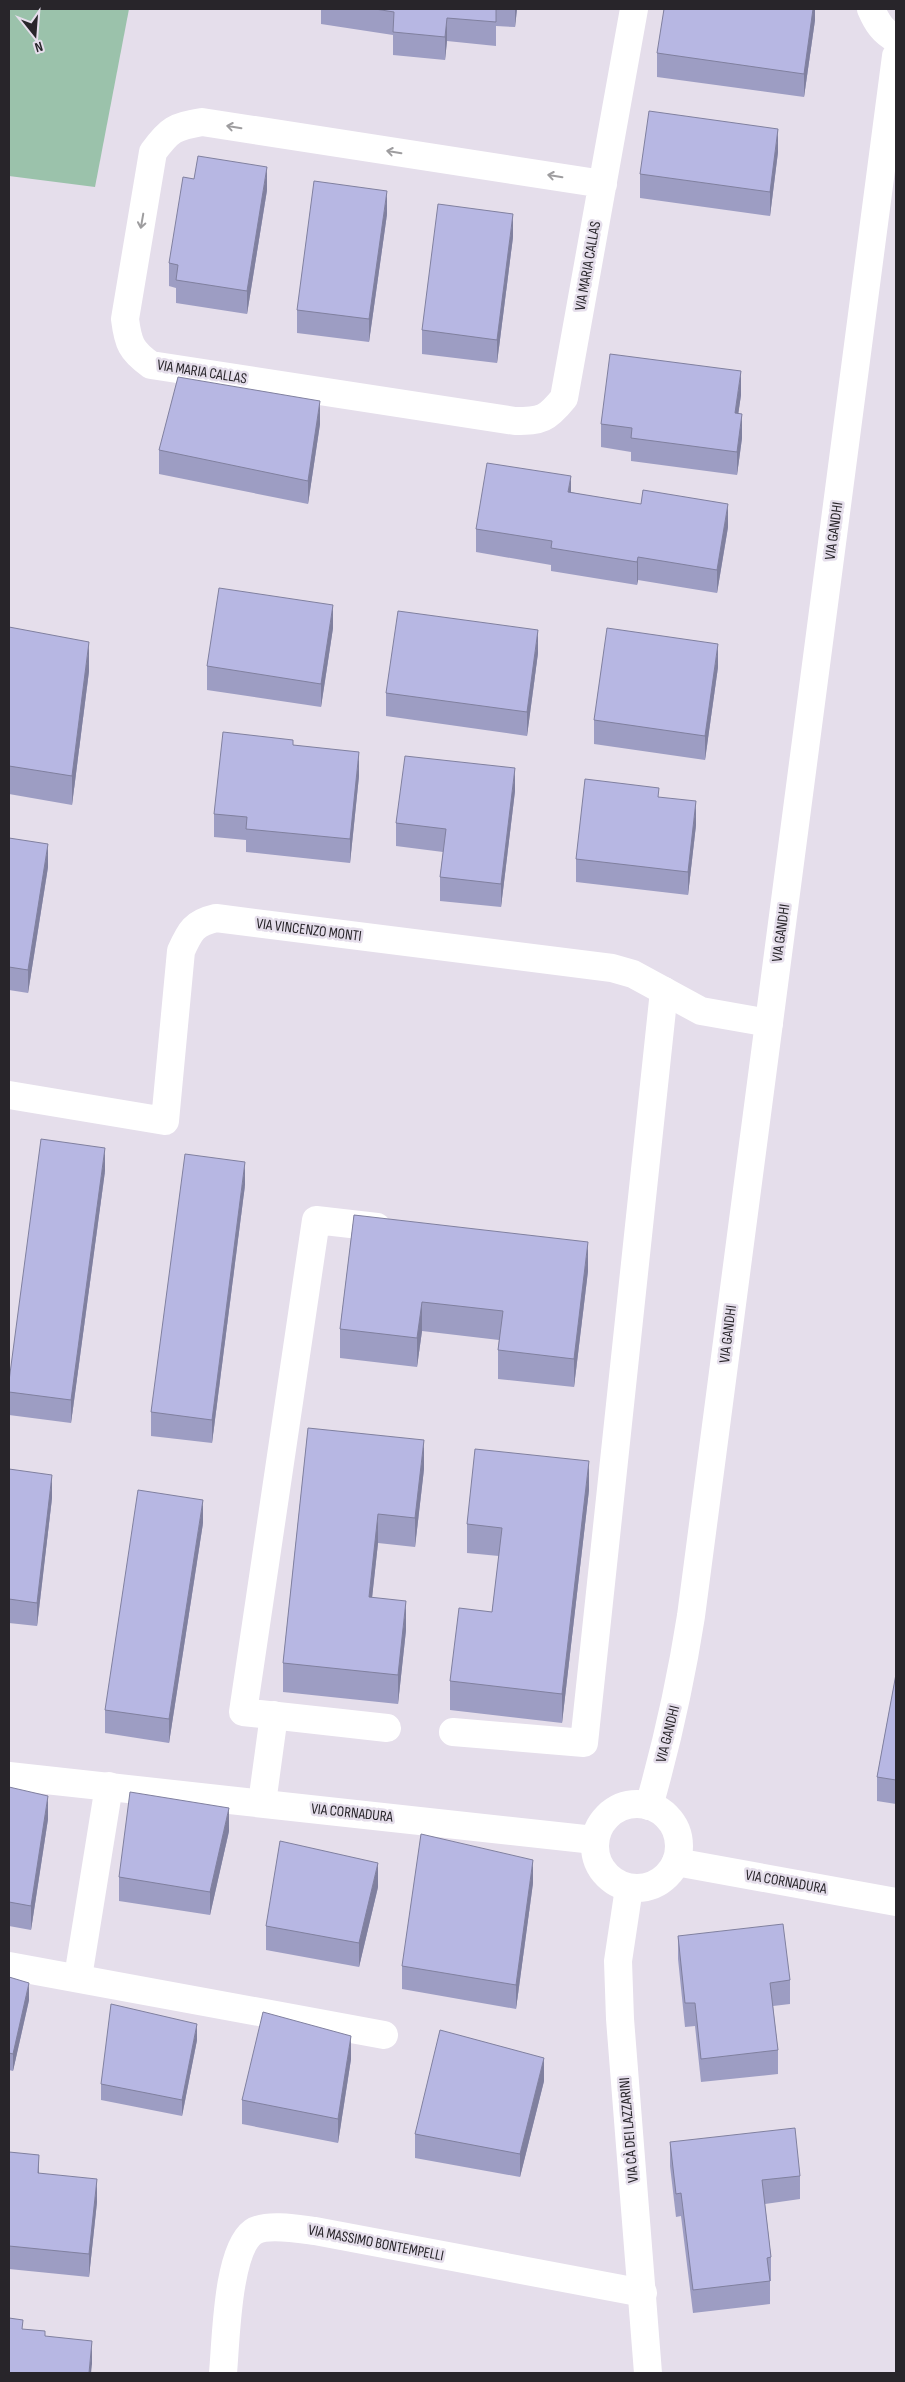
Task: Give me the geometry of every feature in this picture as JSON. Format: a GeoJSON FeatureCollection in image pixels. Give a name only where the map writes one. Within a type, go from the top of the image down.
{"type":"FeatureCollection","features":[{"type":"Feature","properties":{"kind":"street","name":"VIA MARIA CALLAS"},"geometry":{"type":"LineString","coordinates":[[603,184],[202,122],[178,126],[162,140],[153,152],[125,320],[127,340],[137,355],[151,365],[515,421],[536,421],[550,415],[564,398],[603,184],[634,9]]}},
{"type":"Feature","properties":{"kind":"street"},"geometry":{"type":"LineString","coordinates":[[871,9],[876,22],[886,33],[896,39]]}},
{"type":"Feature","properties":{"kind":"street","name":"VIA GANDHI"},"geometry":{"type":"LineString","coordinates":[[649,1806],[670,1731],[682,1676],[691,1616],[896,56]]}},
{"type":"Feature","properties":{"kind":"street","name":"VIA VINCENZO MONTI"},"geometry":{"type":"LineString","coordinates":[[9,1095],[165,1121],[181,951],[190,930],[203,921],[216,918],[612,968],[633,974],[701,1011],[769,1023]]}},
{"type":"Feature","properties":{"kind":"street"},"geometry":{"type":"LineString","coordinates":[[453,1732],[584,1743],[664,991]]}},
{"type":"Feature","properties":{"kind":"street"},"geometry":{"type":"LineString","coordinates":[[377,1227],[316,1220],[243,1712],[387,1728]]}},
{"type":"Feature","properties":{"kind":"street"},"geometry":{"type":"LineString","coordinates":[[262,1804],[274,1716]]}},
{"type":"Feature","properties":{"kind":"street","name":"VIA CORNADURA"},"geometry":{"type":"LineString","coordinates":[[9,1776],[594,1840]]}},
{"type":"Feature","properties":{"kind":"street"},"geometry":{"type":"LineString","coordinates":[[78,1978],[109,1786]]}},
{"type":"Feature","properties":{"kind":"street"},"geometry":{"type":"LineString","coordinates":[[634,1805],[649,1806],[661,1812],[671,1822],[678,1842],[676,1862],[669,1874],[658,1883],[644,1888],[629,1888],[614,1882],[602,1871],[595,1856],[594,1840],[599,1826],[608,1815],[620,1808],[634,1805]]}},
{"type":"Feature","properties":{"kind":"street","name":"VIA CORNADURA"},"geometry":{"type":"LineString","coordinates":[[676,1862],[896,1902]]}},
{"type":"Feature","properties":{"kind":"street","name":"VIA CÀ DEI LAZZARINI"},"geometry":{"type":"LineString","coordinates":[[629,1888],[618,1961],[620,2019],[648,2373]]}},
{"type":"Feature","properties":{"kind":"street"},"geometry":{"type":"LineString","coordinates":[[9,1966],[384,2035]]}},
{"type":"Feature","properties":{"kind":"street","name":"VIA MASSIMO BONTEMPELLI"},"geometry":{"type":"LineString","coordinates":[[223,2373],[232,2282],[236,2261],[244,2242],[254,2231],[272,2228],[315,2231],[643,2294]]}},
{"type":"Feature","properties":{"kind":"green space"},"geometry":{"type":"Polygon","coordinates":[[[9,9],[129,9],[95,187],[9,176],[9,9]]]}},
{"type":"Feature","properties":{"kind":"building"},"geometry":{"type":"Polygon","coordinates":[[[375,9],[496,9],[496,22],[447,18],[445,37],[393,32],[394,12],[375,9]]]}},
{"type":"Feature","properties":{"kind":"building"},"geometry":{"type":"Polygon","coordinates":[[[664,9],[813,9],[804,74],[657,53],[664,9]]]}},
{"type":"Feature","properties":{"kind":"building"},"geometry":{"type":"Polygon","coordinates":[[[649,111],[778,129],[770,192],[640,174],[649,111]]]}},
{"type":"Feature","properties":{"kind":"building"},"geometry":{"type":"Polygon","coordinates":[[[198,156],[267,167],[247,291],[176,280],[178,265],[169,263],[183,177],[194,179],[198,156]]]}},
{"type":"Feature","properties":{"kind":"building"},"geometry":{"type":"Polygon","coordinates":[[[314,181],[387,191],[369,319],[297,310],[314,181]]]}},
{"type":"Feature","properties":{"kind":"building"},"geometry":{"type":"Polygon","coordinates":[[[438,204],[513,214],[497,340],[422,330],[438,204]]]}},
{"type":"Feature","properties":{"kind":"building"},"geometry":{"type":"Polygon","coordinates":[[[610,354],[741,371],[735,413],[742,414],[737,452],[631,438],[632,428],[601,424],[610,354]]]}},
{"type":"Feature","properties":{"kind":"building"},"geometry":{"type":"Polygon","coordinates":[[[178,377],[320,401],[308,481],[159,450],[178,377]]]}},
{"type":"Feature","properties":{"kind":"building"},"geometry":{"type":"Polygon","coordinates":[[[487,463],[571,476],[568,492],[641,504],[643,490],[728,504],[717,570],[638,557],[637,562],[551,548],[552,541],[476,529],[487,463]]]}},
{"type":"Feature","properties":{"kind":"building"},"geometry":{"type":"Polygon","coordinates":[[[219,588],[333,605],[321,684],[207,666],[219,588]]]}},
{"type":"Feature","properties":{"kind":"building"},"geometry":{"type":"Polygon","coordinates":[[[398,611],[538,630],[527,712],[386,693],[398,611]]]}},
{"type":"Feature","properties":{"kind":"building"},"geometry":{"type":"Polygon","coordinates":[[[9,627],[89,642],[72,776],[9,766],[9,627]]]}},
{"type":"Feature","properties":{"kind":"building"},"geometry":{"type":"Polygon","coordinates":[[[607,628],[718,644],[705,736],[594,720],[607,628]]]}},
{"type":"Feature","properties":{"kind":"building"},"geometry":{"type":"Polygon","coordinates":[[[223,732],[293,740],[293,745],[359,752],[350,839],[246,829],[247,817],[214,814],[223,732]]]}},
{"type":"Feature","properties":{"kind":"building"},"geometry":{"type":"Polygon","coordinates":[[[405,756],[515,768],[501,884],[440,877],[446,829],[396,823],[405,756]]]}},
{"type":"Feature","properties":{"kind":"building"},"geometry":{"type":"Polygon","coordinates":[[[585,779],[659,788],[658,797],[696,801],[688,872],[576,859],[585,779]]]}},
{"type":"Feature","properties":{"kind":"building"},"geometry":{"type":"Polygon","coordinates":[[[9,838],[48,844],[28,970],[9,967],[9,838]]]}},
{"type":"Feature","properties":{"kind":"building"},"geometry":{"type":"Polygon","coordinates":[[[41,1139],[105,1148],[71,1400],[9,1392],[41,1139]]]}},
{"type":"Feature","properties":{"kind":"building"},"geometry":{"type":"Polygon","coordinates":[[[185,1154],[245,1162],[212,1420],[151,1412],[185,1154]]]}},
{"type":"Feature","properties":{"kind":"building"},"geometry":{"type":"Polygon","coordinates":[[[354,1215],[588,1242],[574,1359],[498,1350],[503,1311],[422,1302],[417,1338],[340,1329],[354,1215]]]}},
{"type":"Feature","properties":{"kind":"building"},"geometry":{"type":"Polygon","coordinates":[[[308,1428],[424,1440],[415,1518],[378,1514],[369,1597],[406,1601],[398,1675],[283,1663],[308,1428]]]}},
{"type":"Feature","properties":{"kind":"building"},"geometry":{"type":"Polygon","coordinates":[[[475,1449],[589,1461],[562,1694],[450,1681],[459,1608],[492,1612],[502,1528],[467,1524],[475,1449]]]}},
{"type":"Feature","properties":{"kind":"building"},"geometry":{"type":"Polygon","coordinates":[[[9,1469],[52,1475],[37,1603],[9,1599],[9,1469]]]}},
{"type":"Feature","properties":{"kind":"building"},"geometry":{"type":"Polygon","coordinates":[[[138,1490],[203,1500],[169,1719],[105,1710],[138,1490]]]}},
{"type":"Feature","properties":{"kind":"building"},"geometry":{"type":"Polygon","coordinates":[[[896,1674],[896,1780],[877,1777],[896,1674]]]}},
{"type":"Feature","properties":{"kind":"building"},"geometry":{"type":"Polygon","coordinates":[[[9,1787],[48,1796],[31,1906],[9,1902],[9,1787]]]}},
{"type":"Feature","properties":{"kind":"building"},"geometry":{"type":"Polygon","coordinates":[[[130,1792],[229,1808],[210,1892],[119,1877],[130,1792]]]}},
{"type":"Feature","properties":{"kind":"building"},"geometry":{"type":"Polygon","coordinates":[[[421,1834],[533,1860],[516,1985],[402,1966],[421,1834]]]}},
{"type":"Feature","properties":{"kind":"building"},"geometry":{"type":"Polygon","coordinates":[[[280,1841],[378,1863],[359,1943],[266,1926],[280,1841]]]}},
{"type":"Feature","properties":{"kind":"building"},"geometry":{"type":"Polygon","coordinates":[[[783,1924],[790,1980],[770,1983],[778,2050],[701,2059],[695,2003],[685,2003],[678,1936],[783,1924]]]}},
{"type":"Feature","properties":{"kind":"building"},"geometry":{"type":"Polygon","coordinates":[[[9,1977],[29,1983],[13,2054],[9,2053],[9,1977]]]}},
{"type":"Feature","properties":{"kind":"building"},"geometry":{"type":"Polygon","coordinates":[[[111,2004],[197,2024],[182,2100],[101,2084],[111,2004]]]}},
{"type":"Feature","properties":{"kind":"building"},"geometry":{"type":"Polygon","coordinates":[[[263,2012],[351,2036],[338,2119],[242,2100],[263,2012]]]}},
{"type":"Feature","properties":{"kind":"building"},"geometry":{"type":"Polygon","coordinates":[[[440,2030],[544,2058],[520,2154],[415,2134],[440,2030]]]}},
{"type":"Feature","properties":{"kind":"building"},"geometry":{"type":"Polygon","coordinates":[[[795,2128],[800,2176],[762,2180],[771,2257],[767,2258],[770,2281],[693,2290],[681,2193],[676,2194],[670,2142],[795,2128]]]}},
{"type":"Feature","properties":{"kind":"building"},"geometry":{"type":"Polygon","coordinates":[[[9,2152],[39,2155],[38,2173],[97,2179],[89,2254],[9,2246],[9,2152]]]}},
{"type":"Feature","properties":{"kind":"building"},"geometry":{"type":"Polygon","coordinates":[[[9,2318],[23,2320],[22,2329],[45,2331],[45,2336],[92,2341],[89,2373],[9,2373],[9,2318]]]}}]}
